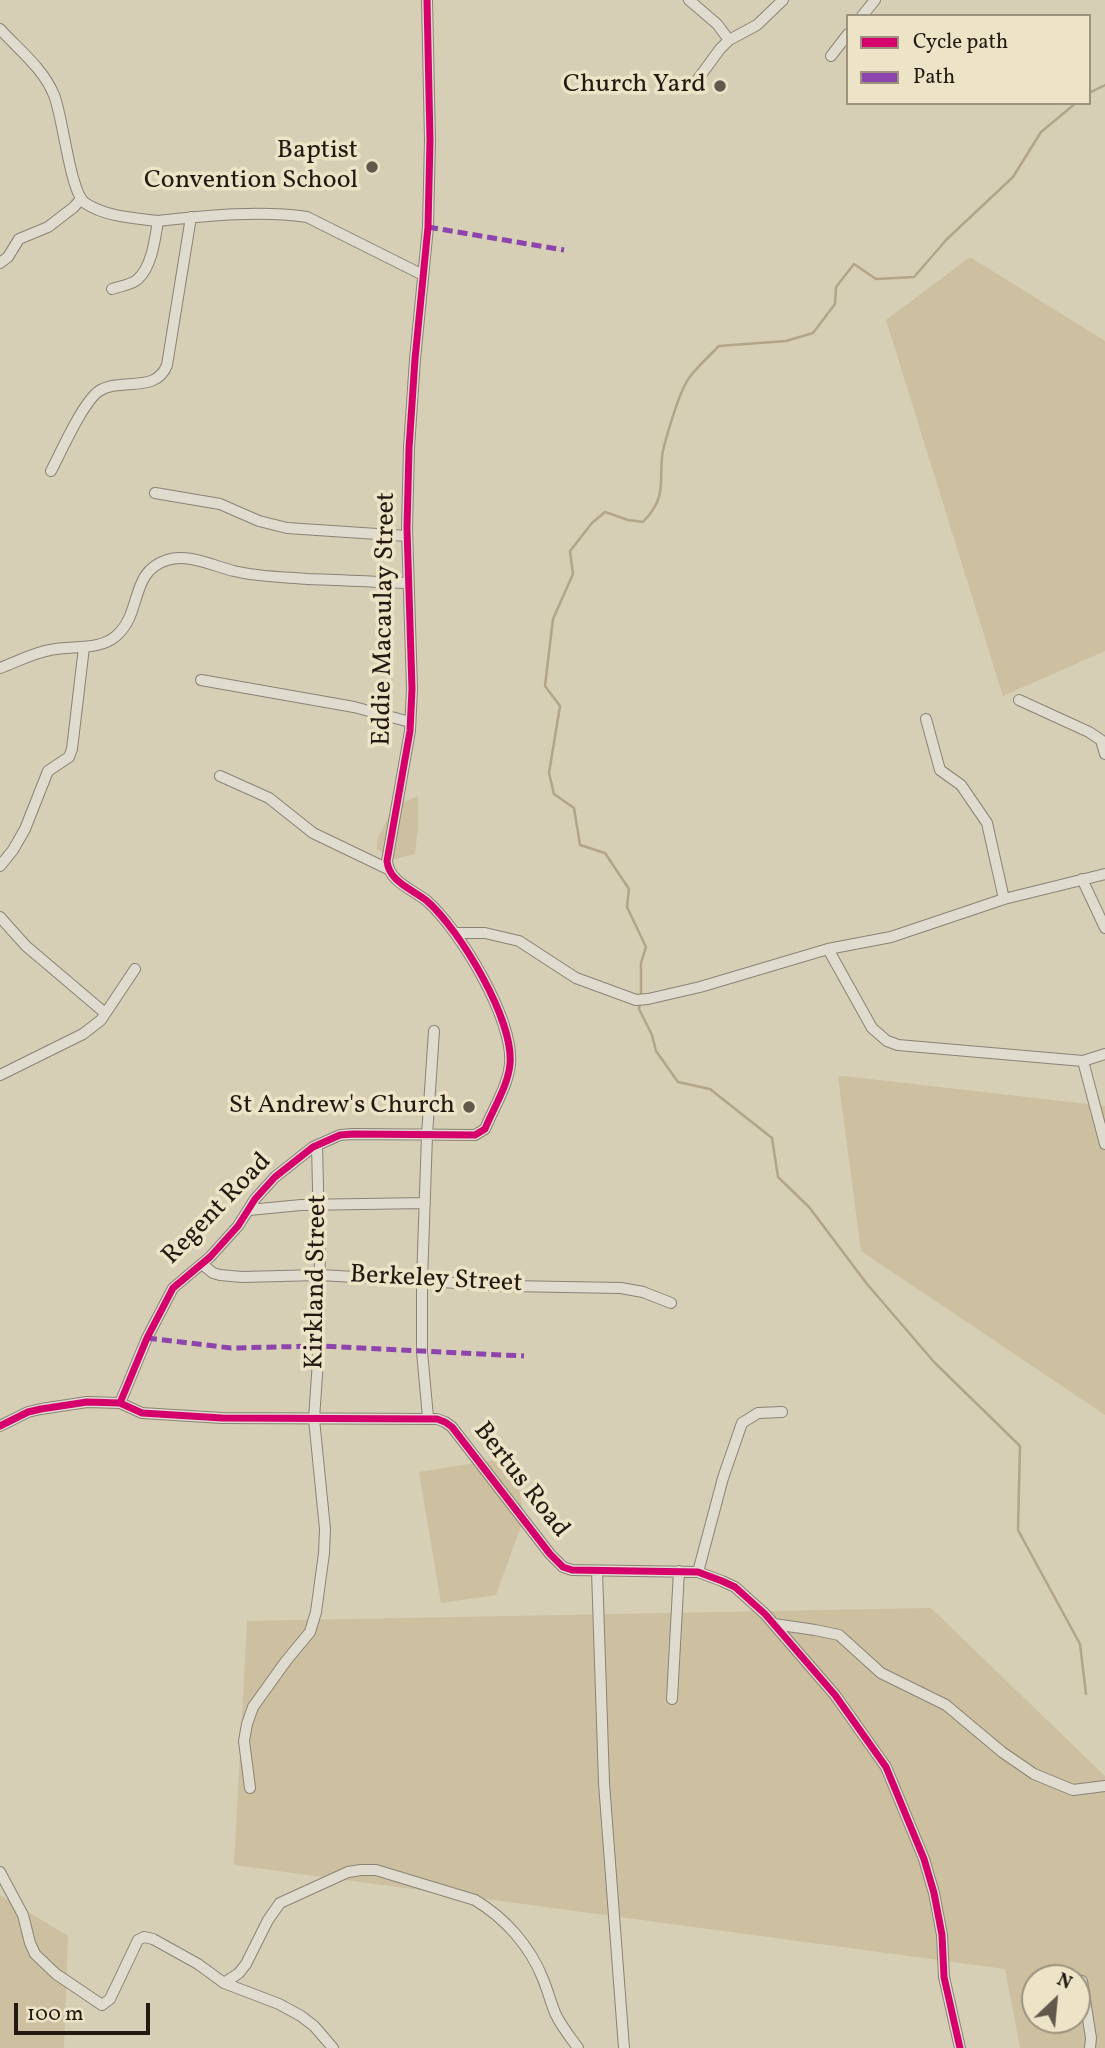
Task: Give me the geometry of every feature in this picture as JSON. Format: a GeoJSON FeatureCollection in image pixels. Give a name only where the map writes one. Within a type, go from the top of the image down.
{"type":"FeatureCollection","features":[{"type":"Feature","properties":{"kind":"street","name":"Eddie Macaulay Street"},"geometry":{"type":"LineString","coordinates":[[388,869],[387,861],[410,722],[412,689],[407,536],[410,448],[429,227],[427,0]]}},
{"type":"Feature","properties":{"kind":"street"},"geometry":{"type":"LineString","coordinates":[[689,0],[704,12],[729,40]]}},
{"type":"Feature","properties":{"kind":"street"},"geometry":{"type":"LineString","coordinates":[[698,79],[729,40],[757,25],[783,0]]}},
{"type":"Feature","properties":{"kind":"street"},"geometry":{"type":"LineString","coordinates":[[0,29],[40,71],[53,93],[60,112],[75,186],[81,199],[89,205],[118,216],[158,221],[214,215],[307,217],[423,275]]}},
{"type":"Feature","properties":{"kind":"street"},"geometry":{"type":"LineString","coordinates":[[831,56],[846,37]]}},
{"type":"Feature","properties":{"kind":"street"},"geometry":{"type":"LineString","coordinates":[[0,263],[8,257],[19,239],[48,227],[74,208],[81,199]]}},
{"type":"Feature","properties":{"kind":"street"},"geometry":{"type":"LineString","coordinates":[[51,471],[88,404],[98,392],[113,386],[150,382],[163,374],[167,365],[191,217]]}},
{"type":"Feature","properties":{"kind":"street"},"geometry":{"type":"LineString","coordinates":[[112,289],[131,283],[144,271],[153,248],[158,221]]}},
{"type":"Feature","properties":{"kind":"street"},"geometry":{"type":"LineString","coordinates":[[155,493],[220,504],[258,521],[287,528],[407,536]]}},
{"type":"Feature","properties":{"kind":"street"},"geometry":{"type":"LineString","coordinates":[[0,668],[49,650],[84,647],[116,637],[130,617],[148,570],[165,560],[185,558],[259,576],[408,583]]}},
{"type":"Feature","properties":{"kind":"street"},"geometry":{"type":"LineString","coordinates":[[0,866],[25,829],[48,771],[69,757],[84,647]]}},
{"type":"Feature","properties":{"kind":"street"},"geometry":{"type":"LineString","coordinates":[[201,680],[354,708],[410,722]]}},
{"type":"Feature","properties":{"kind":"street"},"geometry":{"type":"LineString","coordinates":[[1019,701],[1089,732],[1101,740],[1105,754]]}},
{"type":"Feature","properties":{"kind":"street"},"geometry":{"type":"LineString","coordinates":[[926,719],[940,770],[961,785],[987,823],[1004,899]]}},
{"type":"Feature","properties":{"kind":"street"},"geometry":{"type":"LineString","coordinates":[[220,776],[269,798],[313,833],[388,869],[394,879],[436,909],[456,933],[480,973],[506,1029],[510,1053],[509,1068],[485,1129],[475,1135],[427,1135]]}},
{"type":"Feature","properties":{"kind":"street"},"geometry":{"type":"LineString","coordinates":[[456,933],[485,933],[519,942],[576,978],[636,1000],[648,999],[700,987],[828,949],[891,937],[1004,899],[1105,874]]}},
{"type":"Feature","properties":{"kind":"street"},"geometry":{"type":"LineString","coordinates":[[1082,879],[1105,928]]}},
{"type":"Feature","properties":{"kind":"street"},"geometry":{"type":"LineString","coordinates":[[0,917],[26,946],[105,1013]]}},
{"type":"Feature","properties":{"kind":"street"},"geometry":{"type":"LineString","coordinates":[[828,949],[872,1028],[887,1041],[898,1045],[1083,1060],[1105,1054]]}},
{"type":"Feature","properties":{"kind":"street"},"geometry":{"type":"LineString","coordinates":[[0,1075],[83,1034],[101,1020],[135,969]]}},
{"type":"Feature","properties":{"kind":"street"},"geometry":{"type":"LineString","coordinates":[[0,1426],[28,1412],[87,1402],[120,1403],[142,1413],[222,1418],[428,1417],[422,1352],[422,1281],[434,1031]]}},
{"type":"Feature","properties":{"kind":"street"},"geometry":{"type":"LineString","coordinates":[[1083,1060],[1105,1144]]}},
{"type":"Feature","properties":{"kind":"street","name":"Regent Road"},"geometry":{"type":"LineString","coordinates":[[120,1403],[147,1338],[173,1288],[203,1265],[232,1233],[255,1199],[275,1177],[317,1145],[340,1135],[427,1135]]}},
{"type":"Feature","properties":{"kind":"street","name":"Kirkland Street"},"geometry":{"type":"LineString","coordinates":[[250,1788],[244,1741],[247,1724],[253,1707],[310,1632],[316,1612],[324,1553],[325,1529],[314,1419],[320,1275],[317,1145]]}},
{"type":"Feature","properties":{"kind":"street"},"geometry":{"type":"LineString","coordinates":[[249,1210],[320,1205],[425,1203]]}},
{"type":"Feature","properties":{"kind":"street","name":"Berkeley Street"},"geometry":{"type":"LineString","coordinates":[[203,1265],[213,1273],[227,1276],[320,1275],[509,1286],[621,1288],[642,1292],[671,1303]]}},
{"type":"Feature","properties":{"kind":"street"},"geometry":{"type":"LineString","coordinates":[[698,1572],[723,1478],[742,1423],[758,1413],[782,1412]]}},
{"type":"Feature","properties":{"kind":"street","name":"Bertus Road"},"geometry":{"type":"LineString","coordinates":[[428,1417],[452,1427],[556,1562],[572,1570],[698,1572],[735,1587],[765,1614],[835,1695],[886,1767],[924,1859],[934,1893],[942,1935],[944,1977],[960,2048]]}},
{"type":"Feature","properties":{"kind":"street"},"geometry":{"type":"LineString","coordinates":[[597,1571],[604,1783],[624,2048]]}},
{"type":"Feature","properties":{"kind":"street"},"geometry":{"type":"LineString","coordinates":[[671,1699],[680,1571]]}},
{"type":"Feature","properties":{"kind":"street"},"geometry":{"type":"LineString","coordinates":[[774,1624],[839,1635],[881,1674],[946,1705],[1002,1752],[1034,1774],[1073,1790],[1105,1786]]}},
{"type":"Feature","properties":{"kind":"street"},"geometry":{"type":"LineString","coordinates":[[224,1983],[246,1965],[268,1920],[280,1903],[348,1872],[376,1870],[475,1900],[490,1909],[524,1944],[543,1977],[557,2018],[578,2048]]}},
{"type":"Feature","properties":{"kind":"street"},"geometry":{"type":"LineString","coordinates":[[0,1872],[23,1915],[35,1954],[57,1974],[102,2005],[110,1999],[138,1940],[144,1937],[153,1939],[198,1964],[224,1983],[279,2004],[301,2016],[314,2026],[332,2048]]}},
{"type":"Feature","properties":{"kind":"shaded area"},"geometry":{"type":"Polygon","coordinates":[[[970,257],[1105,341],[1105,651],[1003,696],[886,320],[970,257]]]}},
{"type":"Feature","properties":{"kind":"shaded area"},"geometry":{"type":"Polygon","coordinates":[[[418,796],[415,854],[391,860],[377,849],[377,840],[394,806],[418,796]]]}},
{"type":"Feature","properties":{"kind":"shaded area"},"geometry":{"type":"Polygon","coordinates":[[[838,1077],[1105,1106],[1105,1415],[861,1251],[838,1077]]]}},
{"type":"Feature","properties":{"kind":"shaded area"},"geometry":{"type":"Polygon","coordinates":[[[514,1457],[524,1518],[496,1595],[441,1603],[419,1472],[514,1457]]]}},
{"type":"Feature","properties":{"kind":"shaded area"},"geometry":{"type":"Polygon","coordinates":[[[931,1608],[1105,1776],[1105,2048],[1020,2048],[1005,1969],[234,1865],[247,1621],[931,1608]]]}},
{"type":"Feature","properties":{"kind":"shaded area"},"geometry":{"type":"Polygon","coordinates":[[[0,1895],[68,1936],[64,2048],[0,2048],[0,1895]]]}},
{"type":"Feature","properties":{"kind":"waterway"},"geometry":{"type":"LineString","coordinates":[[1091,92],[1105,85]]}},
{"type":"Feature","properties":{"kind":"waterway"},"geometry":{"type":"LineString","coordinates":[[641,995],[641,963],[646,947],[627,907],[629,889],[605,853],[580,845],[574,808],[554,794],[549,773],[560,706],[545,686],[553,619],[573,574],[570,551],[592,523],[605,512],[643,522],[652,512],[660,493],[664,446],[685,384],[719,346],[786,341],[813,333],[835,304],[836,287],[854,264],[876,279],[914,277],[947,239],[1013,177],[1041,132],[1074,105]]}},
{"type":"Feature","properties":{"kind":"waterway"},"geometry":{"type":"LineString","coordinates":[[640,1002],[639,1009],[652,1035],[656,1051],[678,1082],[710,1089],[772,1138],[778,1177],[809,1207],[867,1284],[934,1362],[1020,1446],[1018,1530],[1080,1644],[1086,1694]]}},
{"type":"Feature","properties":{"kind":"marked path"},"geometry":{"type":"LineString","coordinates":[[428,227],[564,250]]}},
{"type":"Feature","properties":{"kind":"marked path"},"geometry":{"type":"LineString","coordinates":[[147,1338],[231,1348],[319,1346],[524,1356]]}},
{"type":"Feature","properties":{"kind":"cycle path"},"geometry":{"type":"LineString","coordinates":[[120,1403],[147,1338],[173,1288],[210,1257],[238,1226],[255,1199],[275,1177],[313,1147],[340,1135],[475,1135],[485,1129],[509,1072],[509,1046],[503,1024],[469,954],[427,901],[397,880],[387,861],[410,731],[412,689],[407,528],[415,359],[428,227],[430,140],[427,0]]}},
{"type":"Feature","properties":{"kind":"cycle path"},"geometry":{"type":"LineString","coordinates":[[0,1426],[28,1412],[87,1402],[120,1403],[142,1413],[222,1418],[437,1419],[452,1427],[550,1554],[563,1567],[572,1570],[698,1572],[735,1587],[765,1614],[835,1695],[886,1767],[924,1859],[934,1893],[942,1935],[944,1977],[960,2048]]}},
{"type":"Feature","properties":{"kind":"place","name":"Church Yard"},"geometry":{"type":"Point","coordinates":[720,86]}},
{"type":"Feature","properties":{"kind":"place","name":"Baptist Convention School"},"geometry":{"type":"Point","coordinates":[372,167]}},
{"type":"Feature","properties":{"kind":"place","name":"St Andrew's Church"},"geometry":{"type":"Point","coordinates":[469,1107]}}]}
